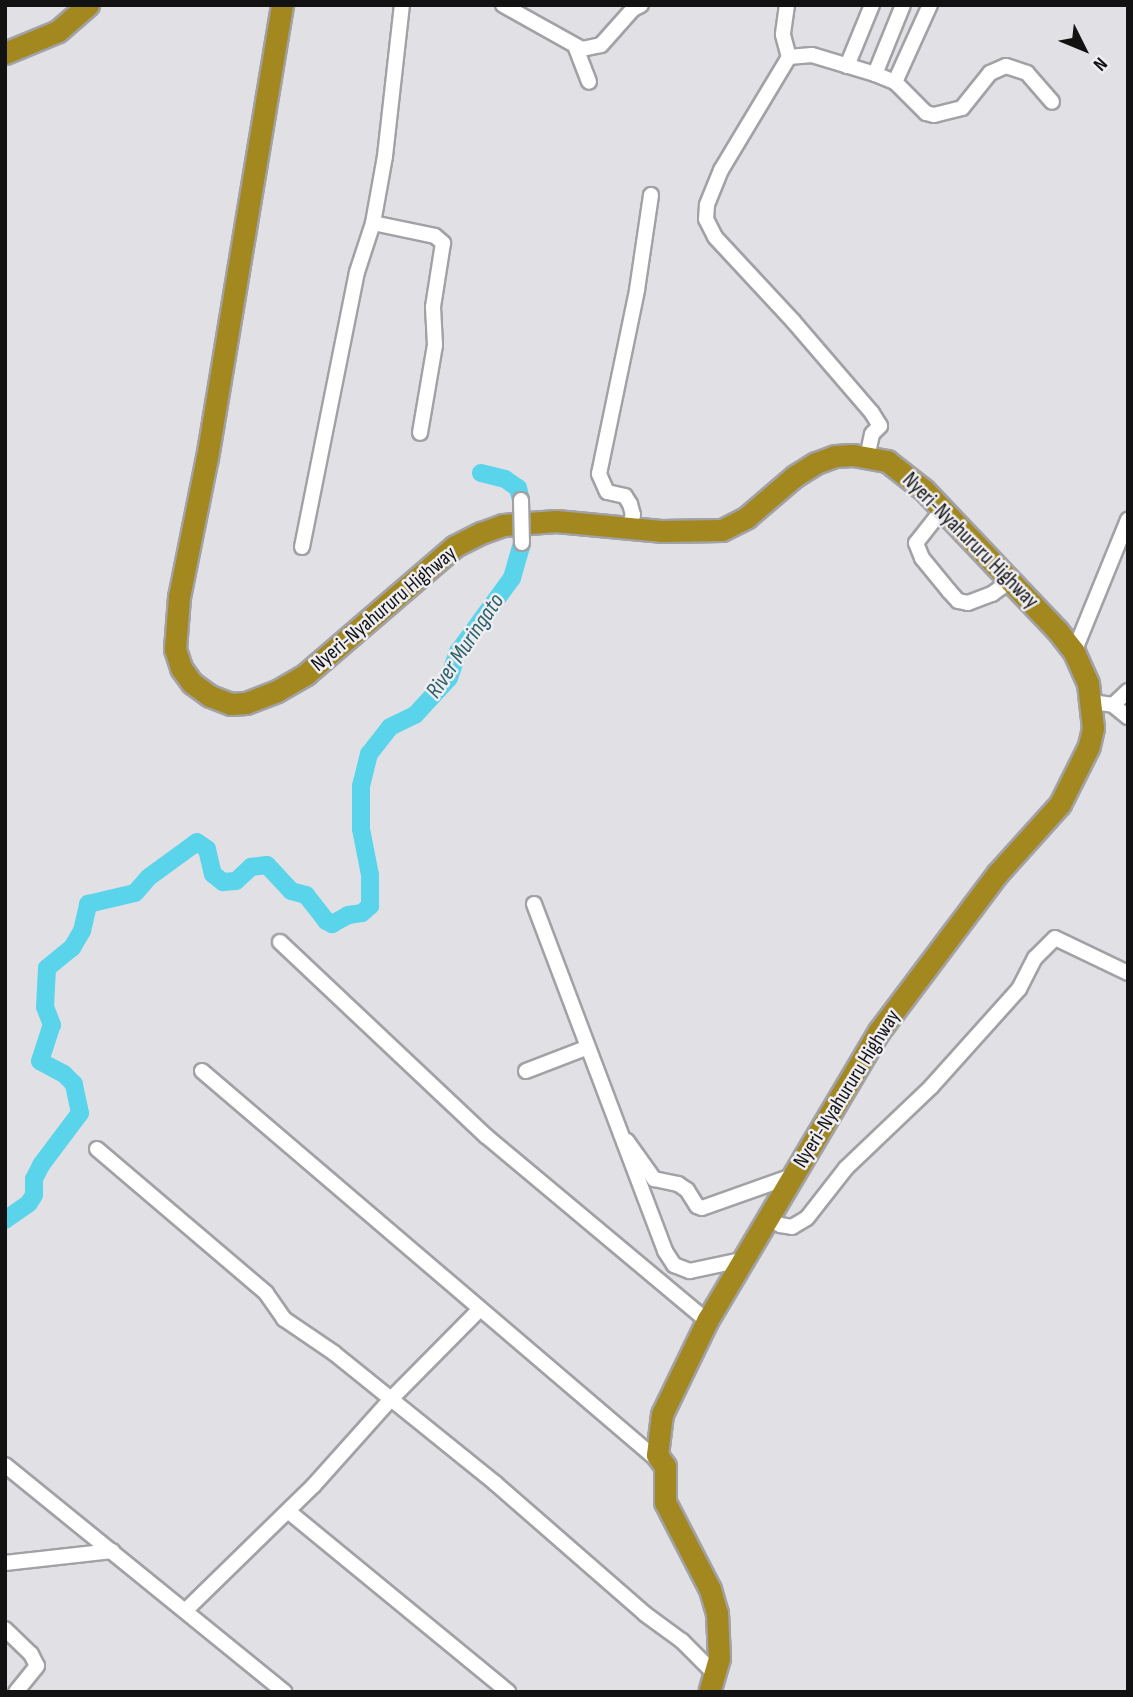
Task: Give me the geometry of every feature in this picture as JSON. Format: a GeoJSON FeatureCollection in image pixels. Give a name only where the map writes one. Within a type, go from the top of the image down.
{"type":"FeatureCollection","features":[{"type":"Feature","properties":{"kind":"highway"},"geometry":{"type":"LineString","coordinates":[[5,53],[58,31],[88,5]]}},
{"type":"Feature","properties":{"kind":"highway","name":"Nyeri-Nyahururu Highway"},"geometry":{"type":"LineString","coordinates":[[282,5],[207,457],[179,597],[175,649],[181,668],[192,683],[219,701],[231,704],[258,700],[306,674],[455,546],[503,525],[556,521],[689,532],[722,530],[747,517],[794,477],[816,463],[835,456],[887,461],[910,477],[1011,580],[1074,652],[1103,703],[1090,746],[1060,804],[998,874],[879,1031],[707,1321],[662,1414],[657,1455],[665,1466],[665,1502],[710,1589],[717,1613],[719,1658],[712,1683]]}},
{"type":"Feature","properties":{"kind":"street"},"geometry":{"type":"LineString","coordinates":[[302,547],[357,272],[373,223],[385,156],[402,5]]}},
{"type":"Feature","properties":{"kind":"street"},"geometry":{"type":"LineString","coordinates":[[503,5],[576,48],[587,49],[601,45],[634,9],[641,5]]}},
{"type":"Feature","properties":{"kind":"street"},"geometry":{"type":"LineString","coordinates":[[787,5],[783,35],[789,57],[721,170],[707,205],[706,219],[715,237],[793,321],[872,413],[880,426],[872,434],[867,457]]}},
{"type":"Feature","properties":{"kind":"street"},"geometry":{"type":"LineString","coordinates":[[847,65],[872,5]]}},
{"type":"Feature","properties":{"kind":"street"},"geometry":{"type":"LineString","coordinates":[[875,74],[903,5]]}},
{"type":"Feature","properties":{"kind":"street"},"geometry":{"type":"LineString","coordinates":[[895,82],[930,5]]}},
{"type":"Feature","properties":{"kind":"street"},"geometry":{"type":"LineString","coordinates":[[576,48],[589,82]]}},
{"type":"Feature","properties":{"kind":"street"},"geometry":{"type":"LineString","coordinates":[[789,57],[806,54],[875,74],[895,82],[916,106],[934,115],[962,108],[990,73],[1006,66],[1027,72],[1052,102]]}},
{"type":"Feature","properties":{"kind":"street"},"geometry":{"type":"LineString","coordinates":[[629,527],[633,514],[630,504],[625,496],[607,492],[599,474],[637,290],[651,195]]}},
{"type":"Feature","properties":{"kind":"street"},"geometry":{"type":"LineString","coordinates":[[373,223],[435,236],[443,243],[433,315],[435,345],[420,433]]}},
{"type":"Feature","properties":{"kind":"street"},"geometry":{"type":"LineString","coordinates":[[521,500],[522,543]]}},
{"type":"Feature","properties":{"kind":"street"},"geometry":{"type":"LineString","coordinates":[[942,510],[916,543],[922,558],[958,601],[968,603],[992,594],[1011,580]]}},
{"type":"Feature","properties":{"kind":"street"},"geometry":{"type":"LineString","coordinates":[[1074,652],[1128,520]]}},
{"type":"Feature","properties":{"kind":"street"},"geometry":{"type":"LineString","coordinates":[[1103,703],[1128,691]]}},
{"type":"Feature","properties":{"kind":"street"},"geometry":{"type":"LineString","coordinates":[[1103,703],[1128,717]]}},
{"type":"Feature","properties":{"kind":"street"},"geometry":{"type":"LineString","coordinates":[[534,904],[651,1221],[674,1265],[690,1271],[746,1259]]}},
{"type":"Feature","properties":{"kind":"street"},"geometry":{"type":"LineString","coordinates":[[769,1218],[780,1225],[792,1227],[807,1217],[846,1168],[930,1087],[1019,989],[1035,958],[1055,938],[1128,973]]}},
{"type":"Feature","properties":{"kind":"street"},"geometry":{"type":"LineString","coordinates":[[280,942],[486,1136],[707,1321]]}},
{"type":"Feature","properties":{"kind":"street"},"geometry":{"type":"LineString","coordinates":[[526,1071],[586,1048]]}},
{"type":"Feature","properties":{"kind":"street"},"geometry":{"type":"LineString","coordinates":[[202,1071],[665,1466]]}},
{"type":"Feature","properties":{"kind":"street"},"geometry":{"type":"LineString","coordinates":[[612,1118],[654,1178],[678,1184],[687,1190],[696,1206],[702,1208],[794,1175]]}},
{"type":"Feature","properties":{"kind":"street"},"geometry":{"type":"LineString","coordinates":[[97,1149],[266,1293],[284,1319],[334,1353],[389,1401],[576,1551],[712,1683]]}},
{"type":"Feature","properties":{"kind":"street"},"geometry":{"type":"LineString","coordinates":[[186,1610],[288,1511],[389,1401],[479,1310]]}},
{"type":"Feature","properties":{"kind":"street"},"geometry":{"type":"LineString","coordinates":[[5,1465],[284,1692]]}},
{"type":"Feature","properties":{"kind":"street"},"geometry":{"type":"LineString","coordinates":[[288,1511],[508,1692]]}},
{"type":"Feature","properties":{"kind":"street"},"geometry":{"type":"LineString","coordinates":[[5,1563],[112,1551]]}},
{"type":"Feature","properties":{"kind":"street"},"geometry":{"type":"LineString","coordinates":[[5,1629],[30,1654],[37,1666],[16,1692]]}},
{"type":"Feature","properties":{"kind":"waterway"},"geometry":{"type":"LineString","coordinates":[[481,473],[505,479],[518,488],[521,500]]}},
{"type":"Feature","properties":{"kind":"waterway","name":"River Muringato"},"geometry":{"type":"LineString","coordinates":[[5,1220],[29,1203],[34,1195],[34,1179],[41,1165],[80,1113],[74,1084],[64,1074],[40,1061],[52,1025],[45,1007],[47,968],[72,948],[82,931],[88,904],[135,893],[149,877],[197,842],[207,849],[213,874],[223,882],[236,881],[251,867],[267,865],[291,891],[306,895],[326,921],[332,924],[348,915],[362,913],[370,906],[370,875],[361,829],[361,786],[369,754],[390,727],[415,715],[449,678],[458,652],[512,578],[522,543]]}}]}
